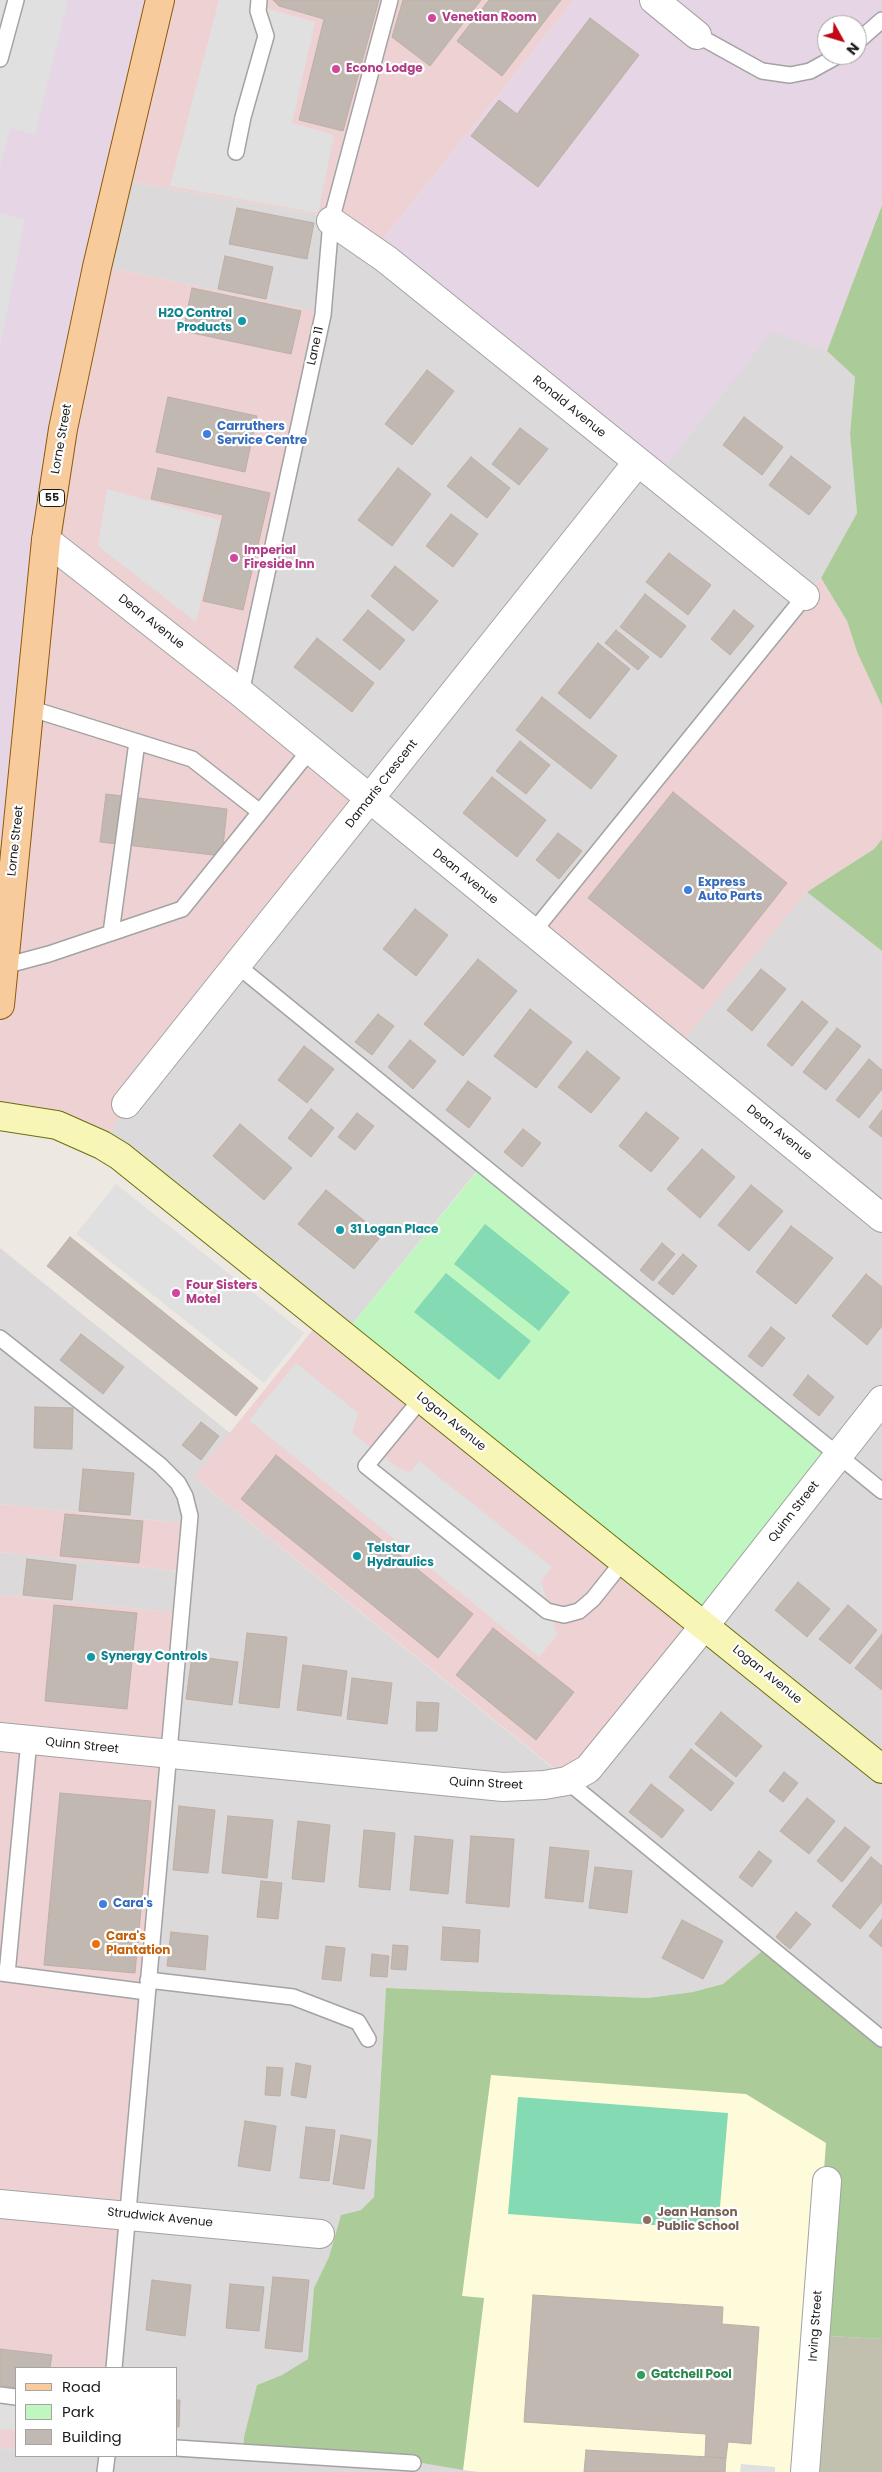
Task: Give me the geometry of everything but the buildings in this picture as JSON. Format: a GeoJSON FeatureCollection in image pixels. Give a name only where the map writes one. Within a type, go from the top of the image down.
{"type":"FeatureCollection","features":[{"type":"Feature","properties":{"kind":"main road","name":"Lorne Street"},"geometry":{"type":"LineString","coordinates":[[0,1005],[46,540],[63,429],[97,267],[160,0]]}},
{"type":"Feature","properties":{"kind":"street"},"geometry":{"type":"LineString","coordinates":[[654,0],[697,35]]}},
{"type":"Feature","properties":{"kind":"street","name":"Ronald Avenue"},"geometry":{"type":"LineString","coordinates":[[331,221],[386,259],[637,463],[805,596]]}},
{"type":"Feature","properties":{"kind":"street","name":"Damaris Crescent"},"geometry":{"type":"LineString","coordinates":[[126,1104],[371,800],[637,463]]}},
{"type":"Feature","properties":{"kind":"street","name":"Dean Avenue"},"geometry":{"type":"LineString","coordinates":[[46,540],[241,693],[882,1218]]}},
{"type":"Feature","properties":{"kind":"street","name":"Logan Avenue"},"geometry":{"type":"LineString","coordinates":[[0,1116],[57,1125],[102,1144],[120,1156],[882,1769]]}},
{"type":"Feature","properties":{"kind":"street","name":"Quinn Street"},"geometry":{"type":"LineString","coordinates":[[0,1737],[503,1787],[544,1786],[567,1781],[588,1769],[705,1625],[882,1400]]}},
{"type":"Feature","properties":{"kind":"street","name":"Irving Street"},"geometry":{"type":"LineString","coordinates":[[805,2472],[827,2181]]}},
{"type":"Feature","properties":{"kind":"street","name":"Strudwick Avenue"},"geometry":{"type":"LineString","coordinates":[[0,2204],[128,2214],[320,2234]]}},
{"type":"Feature","properties":{"kind":"lane"},"geometry":{"type":"LineString","coordinates":[[0,59],[16,0]]}},
{"type":"Feature","properties":{"kind":"lane"},"geometry":{"type":"LineString","coordinates":[[236,152],[242,117],[266,36],[258,11],[259,0]]}},
{"type":"Feature","properties":{"kind":"lane","name":"Lane 11"},"geometry":{"type":"LineString","coordinates":[[241,693],[323,315],[331,221],[390,0]]}},
{"type":"Feature","properties":{"kind":"lane"},"geometry":{"type":"LineString","coordinates":[[867,33],[882,20]]}},
{"type":"Feature","properties":{"kind":"lane"},"geometry":{"type":"LineString","coordinates":[[697,35],[762,71],[790,74],[810,71],[821,65]]}},
{"type":"Feature","properties":{"kind":"lane"},"geometry":{"type":"LineString","coordinates":[[533,932],[805,596]]}},
{"type":"Feature","properties":{"kind":"lane"},"geometry":{"type":"LineString","coordinates":[[29,708],[192,759],[260,812]]}},
{"type":"Feature","properties":{"kind":"lane"},"geometry":{"type":"LineString","coordinates":[[111,933],[137,742]]}},
{"type":"Feature","properties":{"kind":"lane"},"geometry":{"type":"LineString","coordinates":[[4,966],[182,909],[310,750]]}},
{"type":"Feature","properties":{"kind":"lane"},"geometry":{"type":"LineString","coordinates":[[238,966],[882,1491]]}},
{"type":"Feature","properties":{"kind":"lane"},"geometry":{"type":"LineString","coordinates":[[0,1338],[160,1465],[178,1483],[185,1496],[190,1516],[114,2367]]}},
{"type":"Feature","properties":{"kind":"lane"},"geometry":{"type":"LineString","coordinates":[[422,1398],[366,1466],[547,1611],[564,1615],[578,1611],[593,1599],[624,1560]]}},
{"type":"Feature","properties":{"kind":"lane"},"geometry":{"type":"LineString","coordinates":[[29,1740],[4,1974],[293,1997],[358,2022],[368,2039]]}},
{"type":"Feature","properties":{"kind":"lane"},"geometry":{"type":"LineString","coordinates":[[567,1781],[882,2039]]}},
{"type":"Feature","properties":{"kind":"lane"},"geometry":{"type":"LineString","coordinates":[[0,2395],[15,2397]]}},
{"type":"Feature","properties":{"kind":"lane"},"geometry":{"type":"LineString","coordinates":[[178,2448],[414,2464]]}},
{"type":"Feature","properties":{"kind":"lane"},"geometry":{"type":"LineString","coordinates":[[105,2472],[107,2457]]}},
{"type":"Feature","properties":{"kind":"shaded area"},"geometry":{"type":"Polygon","coordinates":[[[0,0],[163,0],[49,540],[0,1028],[0,0]]]}},
{"type":"Feature","properties":{"kind":"shaded area"},"geometry":{"type":"Polygon","coordinates":[[[0,0],[68,0],[35,135],[11,128],[0,167],[0,0]]]}},
{"type":"Feature","properties":{"kind":"shaded area"},"geometry":{"type":"Polygon","coordinates":[[[163,0],[574,0],[377,247],[336,218],[121,180],[163,0]]]}},
{"type":"Feature","properties":{"kind":"shaded area"},"geometry":{"type":"Polygon","coordinates":[[[219,0],[266,0],[265,8],[315,22],[292,123],[334,135],[318,213],[170,186],[219,0]]]}},
{"type":"Feature","properties":{"kind":"shaded area"},"geometry":{"type":"Polygon","coordinates":[[[574,0],[882,0],[882,204],[827,351],[772,332],[658,475],[377,247],[574,0]]]}},
{"type":"Feature","properties":{"kind":"shaded area"},"geometry":{"type":"Polygon","coordinates":[[[121,180],[336,218],[658,475],[772,331],[827,351],[855,377],[850,434],[857,513],[821,578],[537,931],[678,1047],[807,892],[882,951],[882,2041],[767,1947],[723,1984],[693,1992],[648,1998],[386,1988],[374,2197],[361,2210],[341,2215],[329,2257],[314,2288],[308,2359],[282,2375],[257,2385],[244,2437],[243,2450],[416,2462],[480,2472],[0,2472],[0,2448],[15,2449],[15,2457],[178,2457],[178,2367],[117,2367],[182,1613],[0,1595],[0,1552],[186,1572],[190,1524],[0,1504],[0,1248],[230,1433],[195,1478],[570,1782],[480,1167],[345,1333],[103,1142],[128,1106],[244,692],[327,314],[102,266],[121,180]]]}},
{"type":"Feature","properties":{"kind":"shaded area"},"geometry":{"type":"Polygon","coordinates":[[[0,213],[25,220],[0,348],[0,213]]]}},
{"type":"Feature","properties":{"kind":"shaded area"},"geometry":{"type":"Polygon","coordinates":[[[102,266],[327,314],[244,692],[375,799],[128,1106],[103,1142],[0,1113],[0,1028],[49,540],[102,266]]]}},
{"type":"Feature","properties":{"kind":"shaded area"},"geometry":{"type":"Polygon","coordinates":[[[107,489],[220,520],[196,622],[98,546],[107,489]]]}},
{"type":"Feature","properties":{"kind":"shaded area"},"geometry":{"type":"Polygon","coordinates":[[[821,578],[847,621],[857,652],[882,706],[882,839],[874,849],[807,892],[678,1047],[537,931],[821,578]]]}},
{"type":"Feature","properties":{"kind":"shaded area"},"geometry":{"type":"Polygon","coordinates":[[[116,1184],[304,1333],[264,1383],[76,1234],[116,1184]]]}},
{"type":"Feature","properties":{"kind":"shaded area"},"geometry":{"type":"Polygon","coordinates":[[[324,1316],[709,1624],[571,1782],[194,1477],[324,1316]]]}},
{"type":"Feature","properties":{"kind":"shaded area"},"geometry":{"type":"Polygon","coordinates":[[[296,1363],[358,1413],[352,1433],[398,1468],[410,1472],[419,1461],[552,1567],[541,1581],[557,1635],[539,1657],[249,1420],[296,1363]]]}},
{"type":"Feature","properties":{"kind":"shaded area"},"geometry":{"type":"Polygon","coordinates":[[[0,1504],[190,1524],[186,1572],[0,1552],[0,1504]]]}},
{"type":"Feature","properties":{"kind":"shaded area"},"geometry":{"type":"Polygon","coordinates":[[[0,1595],[182,1613],[117,2367],[15,2367],[15,2449],[0,2448],[0,1595]]]}},
{"type":"Feature","properties":{"kind":"shaded area","name":"Jean Hanson Public School"},"geometry":{"type":"Polygon","coordinates":[[[491,2075],[746,2094],[827,2143],[802,2472],[480,2472],[463,2470],[484,2299],[462,2296],[491,2075]]]}},
{"type":"Feature","properties":{"kind":"shaded area"},"geometry":{"type":"Polygon","coordinates":[[[812,2335],[882,2339],[882,2472],[802,2472],[812,2335]]]}},
{"type":"Feature","properties":{"kind":"shaded area"},"geometry":{"type":"Polygon","coordinates":[[[0,2388],[15,2390],[15,2430],[0,2429],[0,2388]]]}},
{"type":"Feature","properties":{"kind":"shaded area"},"geometry":{"type":"Polygon","coordinates":[[[741,2464],[775,2467],[775,2472],[740,2472],[741,2464]]]}},
{"type":"Feature","properties":{"kind":"green space"},"geometry":{"type":"Polygon","coordinates":[[[882,205],[882,706],[857,652],[847,621],[821,578],[857,513],[850,434],[855,377],[827,351],[882,205]]]}},
{"type":"Feature","properties":{"kind":"green space"},"geometry":{"type":"Polygon","coordinates":[[[882,839],[882,951],[807,892],[874,849],[882,839]]]}},
{"type":"Feature","properties":{"kind":"green space"},"geometry":{"type":"Polygon","coordinates":[[[481,1167],[838,1459],[709,1624],[345,1333],[481,1167]]]}},
{"type":"Feature","properties":{"kind":"green space"},"geometry":{"type":"Polygon","coordinates":[[[485,1224],[570,1292],[539,1331],[454,1264],[485,1224]]]}},
{"type":"Feature","properties":{"kind":"green space"},"geometry":{"type":"Polygon","coordinates":[[[446,1273],[531,1341],[499,1380],[414,1312],[446,1273]]]}},
{"type":"Feature","properties":{"kind":"green space"},"geometry":{"type":"Polygon","coordinates":[[[767,1947],[882,2041],[882,2339],[812,2335],[826,2143],[746,2094],[491,2075],[462,2296],[484,2298],[463,2470],[416,2462],[243,2451],[244,2437],[257,2385],[282,2375],[308,2359],[314,2288],[329,2257],[341,2215],[361,2210],[374,2197],[386,1988],[648,1998],[693,1992],[723,1984],[767,1947]]]}},
{"type":"Feature","properties":{"kind":"green space"},"geometry":{"type":"Polygon","coordinates":[[[518,2097],[728,2113],[718,2230],[508,2214],[518,2097]]]}},
{"type":"Feature","properties":{"kind":"place","name":"Venetian Room"},"geometry":{"type":"Point","coordinates":[432,18]}},
{"type":"Feature","properties":{"kind":"place","name":"Econo Lodge"},"geometry":{"type":"Point","coordinates":[336,69]}},
{"type":"Feature","properties":{"kind":"place","name":"H2O Control Products"},"geometry":{"type":"Point","coordinates":[242,321]}},
{"type":"Feature","properties":{"kind":"place","name":"Carruthers Service Centre"},"geometry":{"type":"Point","coordinates":[207,434]}},
{"type":"Feature","properties":{"kind":"place","name":"Imperial Fireside Inn"},"geometry":{"type":"Point","coordinates":[234,558]}},
{"type":"Feature","properties":{"kind":"place","name":"Express Auto Parts"},"geometry":{"type":"Point","coordinates":[688,890]}},
{"type":"Feature","properties":{"kind":"place","name":"31 Logan Place"},"geometry":{"type":"Point","coordinates":[340,1230]}},
{"type":"Feature","properties":{"kind":"place","name":"Four Sisters Motel"},"geometry":{"type":"Point","coordinates":[176,1293]}},
{"type":"Feature","properties":{"kind":"place","name":"Telstar Hydraulics"},"geometry":{"type":"Point","coordinates":[357,1556]}},
{"type":"Feature","properties":{"kind":"place","name":"Synergy Controls"},"geometry":{"type":"Point","coordinates":[91,1657]}},
{"type":"Feature","properties":{"kind":"place","name":"Cara's"},"geometry":{"type":"Point","coordinates":[103,1904]}},
{"type":"Feature","properties":{"kind":"place","name":"Cara's Plantation"},"geometry":{"type":"Point","coordinates":[96,1944]}},
{"type":"Feature","properties":{"kind":"place","name":"Jean Hanson Public School"},"geometry":{"type":"Point","coordinates":[647,2220]}},
{"type":"Feature","properties":{"kind":"place","name":"Gatchell Pool"},"geometry":{"type":"Point","coordinates":[641,2375]}}]}
